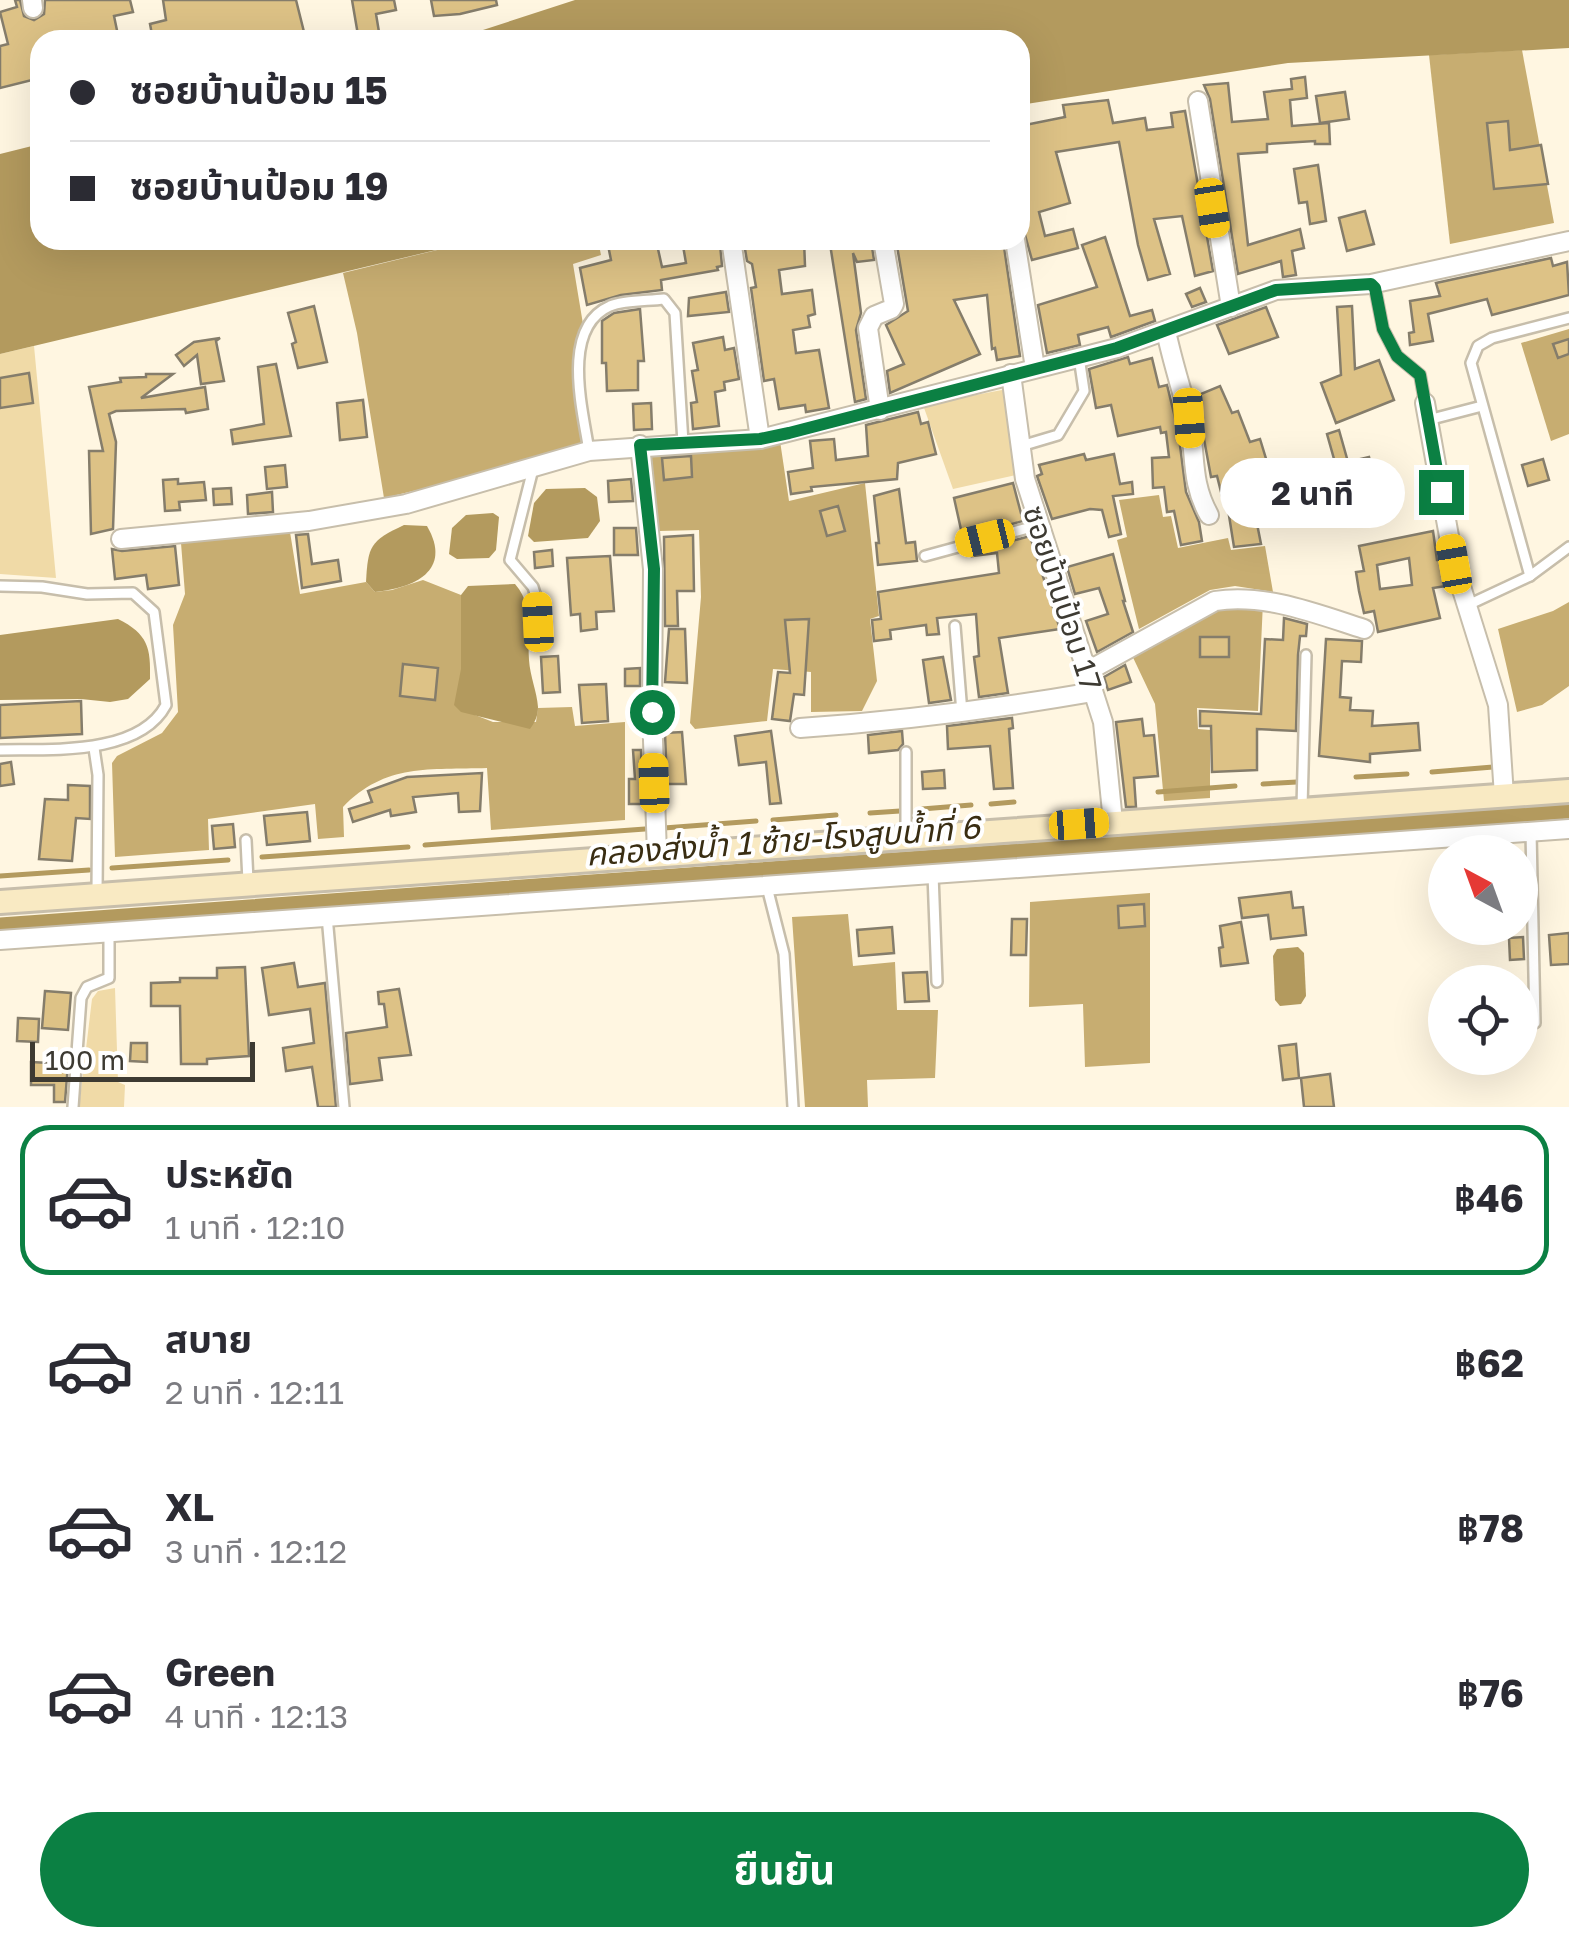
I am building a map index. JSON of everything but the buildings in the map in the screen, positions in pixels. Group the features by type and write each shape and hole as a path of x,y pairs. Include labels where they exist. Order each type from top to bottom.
{"main road":[{"path":"0,902 657,854 765,866 906,837 1569,790"}],"street":[{"path":"1198,100 1231,307"},
{"path":"121,539 406,504 589,451 760,439 1080,357 1166,331 1276,290 1371,284 1569,241"},
{"path":"733,250 760,439"},
{"path":"880,410 868,328 874,316 891,310 895,299 885,250"},
{"path":"1017,250 1035,368"},
{"path":"1166,331 1174,374 1189,418 1194,478 1209,514"},
{"name":"ซอยบ้านป้อม 17","path":"1010,374 1019,447 1039,526 1103,722 1113,822"},
{"path":"1426,412 1454,564 1498,705 1504,796"},
{"path":"640,445 654,569 652,712 657,854"},
{"path":"1086,672 1215,601 1292,606 1364,629"},
{"path":"800,728 962,713 1093,692"},
{"path":"0,940 326,916 765,866 933,872 1569,829"}],"lane":[{"path":"1371,284 1383,329 1397,356 1420,375 1426,412 1482,406"},
{"path":"589,451 578,360 586,329 597,314 612,304 664,300 674,312 683,443"},
{"path":"1530,576 1470,363 1478,346 1492,338 1569,318"},
{"path":"1019,447 1058,435 1084,391 1080,357"},
{"path":"533,469 510,560 533,587 539,643"},
{"path":"925,556 1039,526"},
{"path":"1466,606 1530,576 1569,546"},
{"path":"0,586 86,594 133,593 154,612 166,706 149,726 94,748 0,750"},
{"path":"955,626 962,713"},
{"path":"1302,810 1306,655"},
{"path":"94,748 98,775 97,895"},
{"path":"906,752 906,837"},
{"path":"246,840 248,884"},
{"path":"765,866 784,954 793,1107"},
{"path":"933,872 937,982"},
{"path":"326,916 344,1107"},
{"path":"73,1107 81,998 87,987 108,978 109,932"}],"shaded area":[{"path":"575,0 1569,0 1569,48 1288,63 1030,103 1030,30 483,30"},
{"path":"1522,50 1554,223 1450,244 1429,55"},
{"path":"30,146 30,250 436,250 0,354 0,154"},
{"path":"437,250 600,250 601,255 573,264 583,324 573,354 587,435 581,443 505,469 384,498 357,333 343,273"},
{"path":"1569,329 1569,434 1551,441 1521,343"},
{"path":"34,346 56,578 0,574 0,354"},
{"path":"1002,390 1007,395 1016,475 953,489 923,405"},
{"path":"780,441 789,501 865,483 879,616 870,619 877,681 862,711 811,712 811,672 773,669 767,721 695,729 690,723 701,597 699,530 659,531 651,450"},
{"path":"585,488 597,497 600,521 588,538 534,542 528,536 534,503 546,489"},
{"path":"1159,495 1163,517 1171,516 1178,548 1228,538 1231,550 1265,546 1273,592 1235,586 1210,590 1139,629 1117,540 1127,537 1119,500"},
{"path":"493,513 499,517 496,550 489,558 457,559 449,554 452,528 466,515"},
{"path":"404,525 427,526 434,542 432,566 415,581 375,592 366,582 370,552 384,536"},
{"path":"290,532 300,594 366,582 375,592 423,580 461,595 461,669 470,713 493,722 536,722 538,708 572,707 575,726 625,722 625,820 491,830 487,768 427,770 392,776 359,793 343,807 344,837 318,839 315,804 208,819 209,850 115,857 112,763 117,756 162,733 178,712 173,625 185,594 181,543"},
{"path":"515,584 527,610 530,666 538,707 530,729 461,712 454,705 461,669 461,595 468,586"},
{"path":"1216,601 1263,602 1258,711 1197,708 1198,729 1210,730 1210,798 1164,801 1155,704 1129,649"},
{"path":"1569,602 1569,686 1542,705 1517,712 1498,629"},
{"path":"118,619 142,636 150,659 150,679 128,699 0,700 0,635"},
{"path":"1150,893 1150,1063 1085,1067 1083,1004 1029,1007 1030,902"},
{"path":"848,914 853,966 895,962 897,1010 938,1010 935,1078 867,1080 868,1107 805,1107 792,917"},
{"path":"1298,947 1304,953 1306,996 1301,1004 1280,1006 1275,1000 1273,956 1277,949"},
{"path":"115,988 118,1082 125,1085 124,1107 79,1107 92,999 98,991"}],"waterway":[{"path":"1432,772 1493,767"},
{"path":"1356,777 1407,774"},
{"path":"1263,784 1297,782"},
{"path":"1158,792 1235,786"},
{"path":"991,804 1014,802"},
{"path":"922,809 971,805"},
{"path":"870,813 900,811"},
{"name":"คลองส่งน้ำ 1 ซ้าย-โรงสูบน้ำที่ 6","path":"0,925 1569,811"},
{"path":"773,820 836,815"},
{"path":"664,828 756,821"},
{"path":"425,845 645,829"},
{"path":"262,857 408,847"},
{"path":"112,868 228,860"},
{"path":"0,876 89,870"}],"route":[{"path":"652,712 654,569 640,445 760,439 789,433 1117,348 1276,290 1371,284 1383,329 1397,356 1420,375 1441,492"}]}
